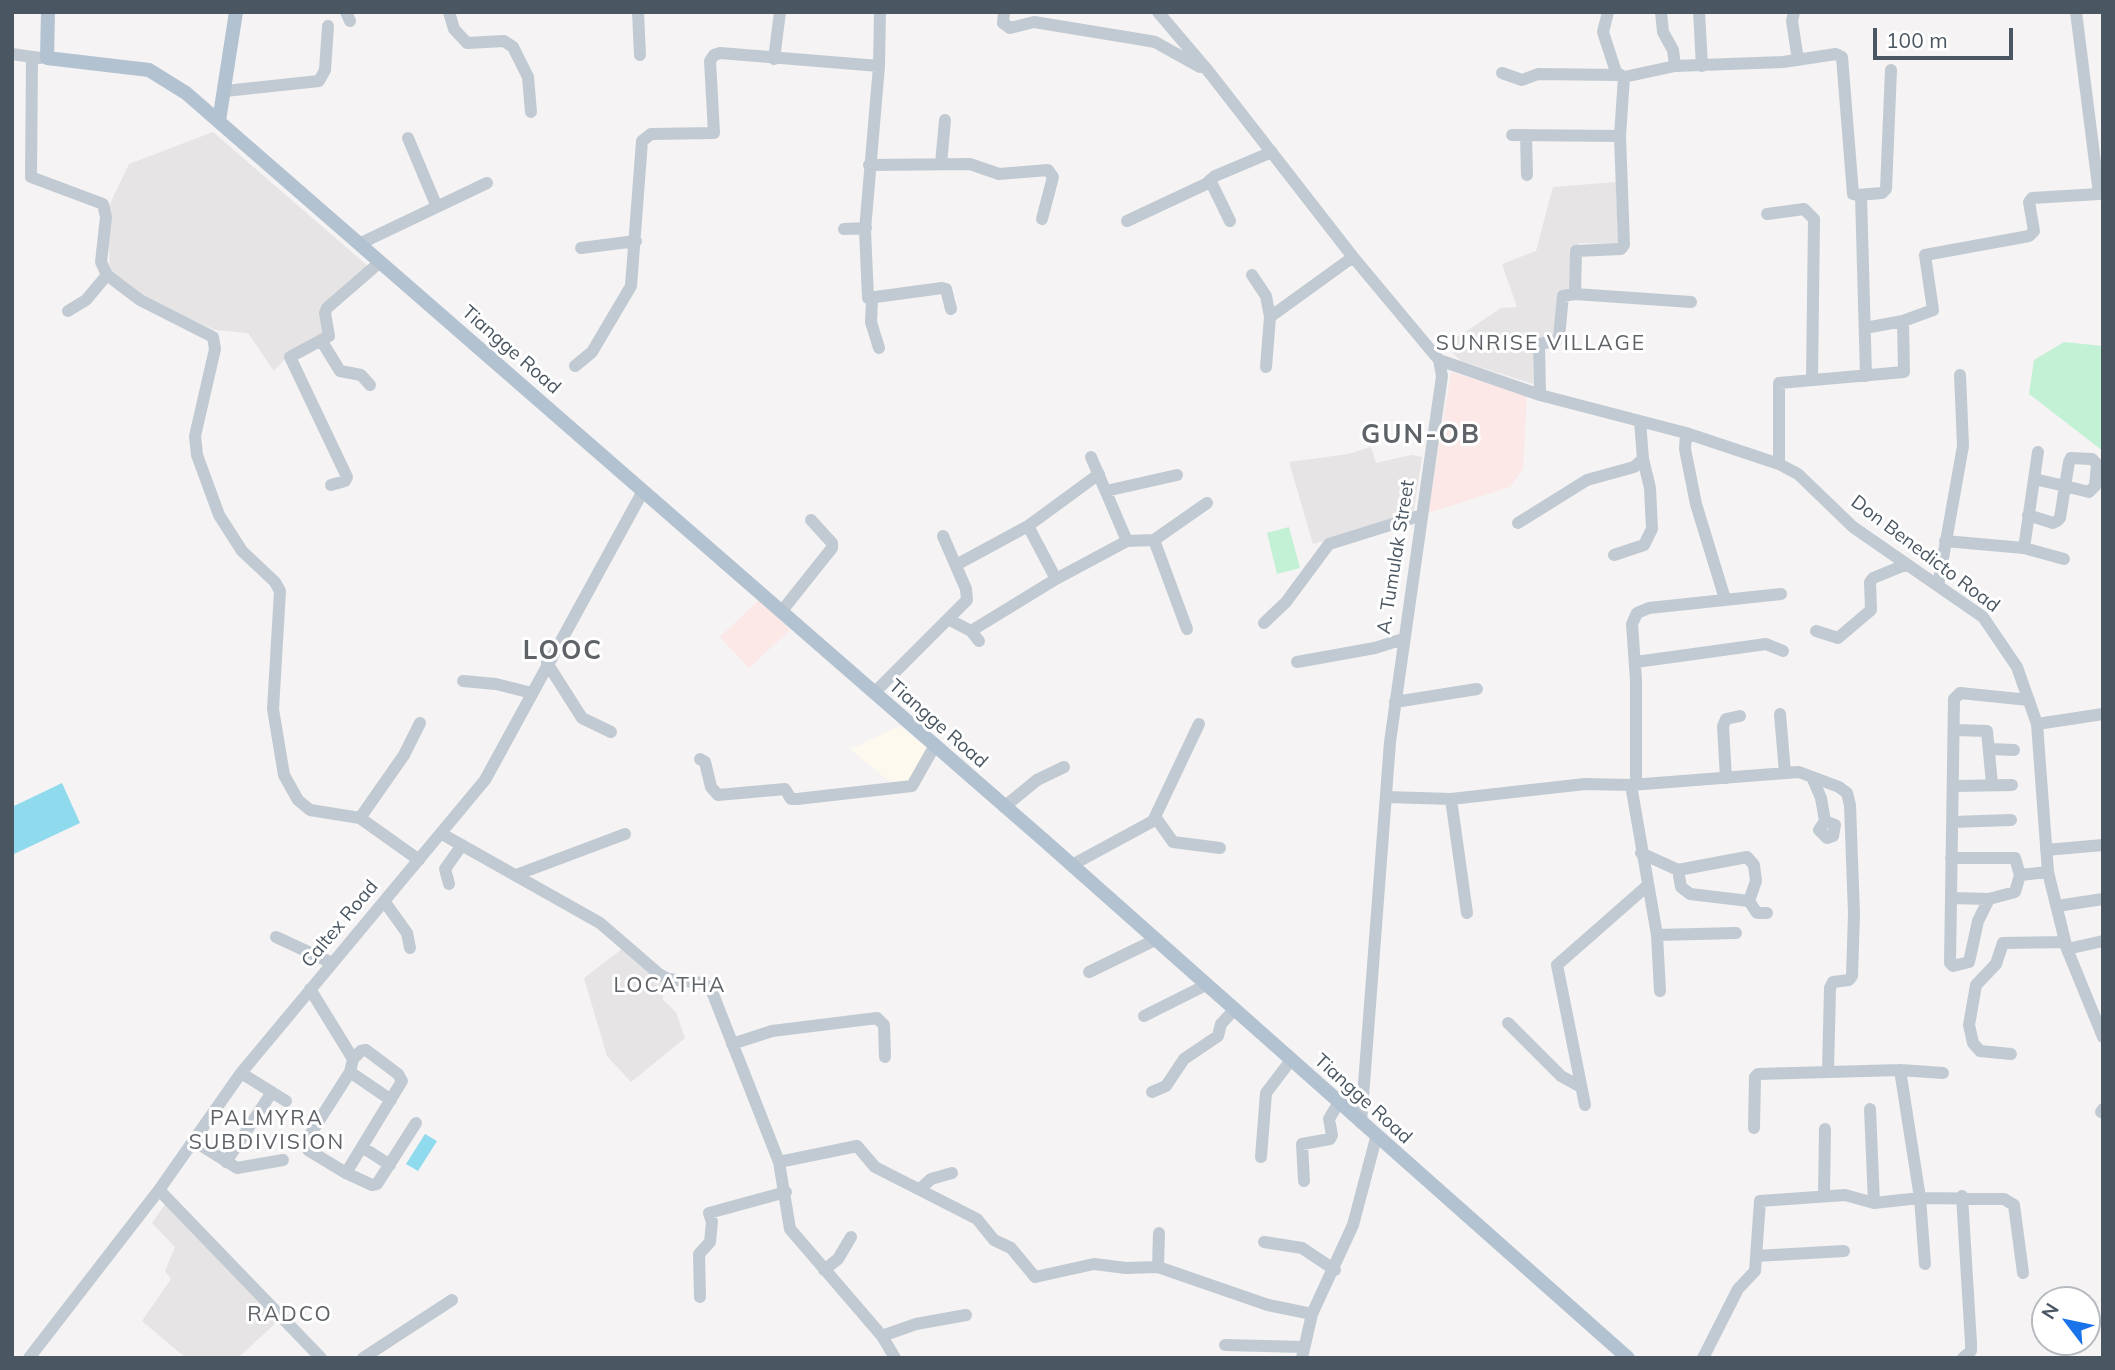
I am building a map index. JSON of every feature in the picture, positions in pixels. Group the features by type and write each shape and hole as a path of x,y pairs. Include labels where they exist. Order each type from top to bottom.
{"main road":[{"path":"39,58 48,12"},
{"path":"219,121 236,12"},
{"name":"Tiangge Road","path":"39,58 149,70 186,93 1072,865 1376,1138 1628,1358"}],"street":[{"path":"449,12 454,29 467,43 504,41 513,47 528,77 531,112"},
{"path":"638,12 640,55"},
{"path":"774,59 780,12"},
{"path":"879,348 871,323 872,300 868,292 866,228 879,66 880,12"},
{"path":"1004,12 1003,23 1010,28 1034,22 1155,42 1209,72"},
{"path":"1158,12 1209,72 1353,257 1439,360"},
{"path":"1575,294 1575,254 1578,249 1621,249 1624,245 1621,76 1611,61 1604,32 1608,12"},
{"path":"1661,12 1663,32 1673,50 1675,66"},
{"path":"1699,12 1702,66"},
{"path":"1794,12 1792,22 1798,60"},
{"path":"1865,328 1903,321 1933,310 1924,258 1928,252 2029,236 2034,230 2029,202 2032,198 2099,194 2097,114 2076,12"},
{"path":"225,91 319,81 325,70 328,26"},
{"path":"575,366 592,352 626,298 634,274 642,141 652,134 714,133 710,61 714,55 720,52 774,59 879,66"},
{"path":"12,54 39,58 31,177 103,204 106,217 101,262 107,275 140,300 213,337 215,349 195,436 197,455 219,515 242,551 275,582 280,591 273,709 284,775 298,800 310,810 360,818 419,860"},
{"path":"1502,73 1522,80 1538,74 1621,76 1675,66 1798,60 1836,54 1842,57 1853,194 1861,195 1882,193 1886,189 1891,70"},
{"path":"941,164 945,120"},
{"path":"1512,135 1620,136"},
{"path":"1526,135 1527,175"},
{"path":"408,138 437,206"},
{"path":"1127,221 1272,152"},
{"path":"869,165 970,164 999,174 1048,170 1053,177 1042,219"},
{"path":"1210,180 1230,221"},
{"path":"359,244 487,183"},
{"path":"1861,195 1866,376"},
{"path":"1767,214 1804,209 1814,219 1812,379"},
{"path":"844,229 866,228"},
{"path":"581,248 636,241"},
{"path":"1270,317 1353,257"},
{"path":"331,485 345,481 347,477 290,357 330,334 325,313 327,308 380,262"},
{"path":"68,311 86,300 107,275"},
{"path":"1252,275 1266,296 1270,317 1266,368"},
{"path":"872,300 942,288 946,289 951,309"},
{"path":"1540,395 1539,344 1558,339 1563,296 1575,294 1691,302"},
{"path":"1779,464 1779,383 1904,372 1903,321"},
{"path":"321,341 340,371 361,375 370,385"},
{"name":"Don Benedicto Road","path":"1439,360 1540,395 1686,433 1779,464 1798,474 1853,527 1983,617 2017,667 2037,724 2048,872 2066,945 2103,1037"},
{"name":"A. Tumulak Street","path":"1361,1124 1395,702 1442,390 1439,360"},
{"path":"1938,586 1963,446 1960,375"},
{"path":"1614,555 1644,545 1652,529 1650,488 1643,459 1640,421"},
{"path":"1686,433 1685,449 1696,504 1725,599"},
{"path":"2024,548 2038,452"},
{"path":"1091,457 1127,541"},
{"path":"1518,523 1587,480 1634,467 1643,459"},
{"path":"956,565 1028,526 1099,474"},
{"path":"1106,491 1177,475"},
{"path":"2028,515 2053,523 2057,521 2065,486 2034,479"},
{"name":"Caltex Road","path":"29,1358 159,1190 242,1073 485,780 643,491"},
{"path":"948,619 975,636 1056,579 1127,541 1154,540 1207,503"},
{"path":"1264,623 1286,602 1329,544 1422,515"},
{"path":"781,612 832,548 832,543 811,520"},
{"path":"1028,526 1056,579"},
{"path":"874,693 968,597 943,536"},
{"path":"1154,540 1187,629"},
{"path":"1945,541 2024,548 2064,559"},
{"path":"1816,631 1838,638 1871,610 1870,583 1873,578 1905,565"},
{"path":"1660,991 1657,935 1641,853 1633,785 1636,662 1632,624 1637,614 1649,608 1782,594"},
{"path":"1297,662 1403,639"},
{"path":"1636,662 1766,644 1783,651"},
{"path":"547,663 582,719 611,732"},
{"path":"463,681 485,682 532,693"},
{"path":"1395,702 1477,689"},
{"path":"1989,899 1978,921 1973,954 1969,962 1953,966 1950,963 1954,699 1960,693 2029,700"},
{"path":"2037,724 2103,713"},
{"path":"1780,714 1785,773"},
{"path":"1726,778 1723,726 1726,719 1740,716"},
{"path":"360,818 404,755 420,723"},
{"path":"1072,865 1156,818 1199,724"},
{"path":"1954,730 1987,731 1992,784"},
{"path":"700,759 705,762 711,787 718,795 785,789 791,799 797,799 910,787 934,747"},
{"path":"1990,749 2014,750"},
{"path":"1004,807 1037,780 1065,767"},
{"path":"1386,797 1451,799 1585,784 1633,785 1799,772 1839,787 1847,793 1850,805 1854,914 1852,976 1849,980 1832,982 1830,988 1828,1071"},
{"path":"1812,777 1821,798 1825,821"},
{"path":"1954,786 2012,785"},
{"path":"1451,799 1468,913"},
{"path":"1156,818 1173,842 1220,848"},
{"path":"1953,822 2011,820"},
{"path":"442,834 600,923 659,974 668,979 708,986 779,1162 790,1229 882,1336 895,1358"},
{"path":"516,875 625,834"},
{"path":"449,884 445,869 462,845"},
{"path":"2046,850 2103,845"},
{"path":"1641,853 1678,870 1747,857 1754,864 1756,881 1749,901"},
{"path":"1951,858 2015,858 2020,875 2015,891 1989,899 1951,898"},
{"path":"1678,870 1681,887 1690,894 1749,901 1757,913 1767,913"},
{"path":"2020,875 2048,872"},
{"path":"1585,1105 1557,965 1647,886"},
{"path":"2057,906 2103,899"},
{"path":"384,901 407,933 410,948"},
{"path":"1657,935 1735,933"},
{"path":"276,937 332,962"},
{"path":"1089,972 1155,940"},
{"path":"2011,1055 1980,1051 1970,1038 1969,1025 1976,985 1996,964 2003,943 2066,945 2103,941"},
{"path":"1144,1016 1206,985"},
{"path":"310,989 353,1059"},
{"path":"1152,1092 1167,1086 1184,1059 1218,1036 1220,1024 1234,1010"},
{"path":"733,1044 772,1031 877,1018 884,1026 885,1057"},
{"path":"1508,1023 1561,1076 1581,1087"},
{"path":"346,1174 402,1077 366,1049 353,1059 350,1072 306,1146 346,1174 372,1185 380,1181 416,1123"},
{"path":"1261,1157 1266,1093 1291,1060"},
{"path":"1900,1070 1920,1198 1925,1264"},
{"path":"1754,1128 1755,1077 1759,1074 1900,1070 1943,1073"},
{"path":"350,1072 391,1100"},
{"path":"242,1073 285,1101"},
{"path":"226,1162 271,1092"},
{"path":"1304,1181 1302,1144 1330,1139 1332,1135 1329,1119 1339,1102"},
{"path":"1870,1109 1874,1203"},
{"path":"1824,1196 1825,1129"},
{"path":"1226,1345 1303,1352 1312,1314 1335,1270 1353,1225 1376,1138"},
{"path":"194,1141 240,1168 283,1160"},
{"path":"779,1162 857,1146 875,1167 977,1219 994,1240 1011,1248 1035,1277 1094,1264 1126,1268 1157,1267 1268,1305 1312,1314"},
{"path":"362,1147 390,1165"},
{"path":"920,1189 931,1179 952,1173"},
{"path":"159,1190 321,1358"},
{"path":"700,1297 699,1254 710,1242 712,1222 709,1213 786,1192"},
{"path":"1703,1358 1738,1289 1751,1279 1756,1256 1760,1201 1845,1195 1874,1203 1962,1196 2004,1199 2014,1205 2023,1273"},
{"path":"1962,1196 1971,1343 1971,1351 1963,1358"},
{"path":"1157,1267 1159,1233"},
{"path":"824,1270 838,1259 851,1237"},
{"path":"1264,1242 1303,1248 1335,1270"},
{"path":"1756,1256 1844,1251"},
{"path":"363,1358 452,1300"},
{"path":"882,1336 916,1324 965,1315"}],"shaded area":[{"path":"213,132 369,267 329,303 328,337 290,353 274,371 248,333 215,330 143,298 110,273 107,210 129,164"},
{"path":"1616,182 1618,244 1580,243 1570,254 1571,287 1560,295 1553,337 1534,339 1533,384 1461,361 1453,353 1456,338 1501,308 1517,307 1502,264 1536,251 1553,187"},
{"path":"1451,372 1527,395 1523,469 1510,487 1428,513"},
{"path":"1371,447 1376,463 1411,455 1422,457 1413,516 1313,544 1289,462 1348,454"},
{"path":"760,599 790,630 749,668 720,637"},
{"path":"900,726 929,750 911,785 896,787 850,749"},
{"path":"622,949 663,980 663,1000 676,1012 685,1038 631,1082 607,1056 584,978"},
{"path":"168,1200 280,1319 238,1358 186,1358 142,1321 171,1279 165,1271 175,1247 152,1223"}],"green space":[{"path":"2064,342 2103,346 2103,451 2029,394 2034,360"},
{"path":"1289,527 1300,568 1277,574 1267,533"}],"water":[{"path":"62,783 80,823 12,855 12,807"},
{"path":"425,1134 437,1141 418,1171 406,1164"}],"district":[{"name":"SUNRISE VILLAGE","path":"1541,344"},
{"name":"GUN-OB","path":"1421,435"},
{"name":"LOOC","path":"563,651"},
{"name":"LOCATHA","path":"670,986"},
{"name":"PALMYRA SUBDIVISION","path":"267,1131"},
{"name":"RADCO","path":"290,1315"}]}
